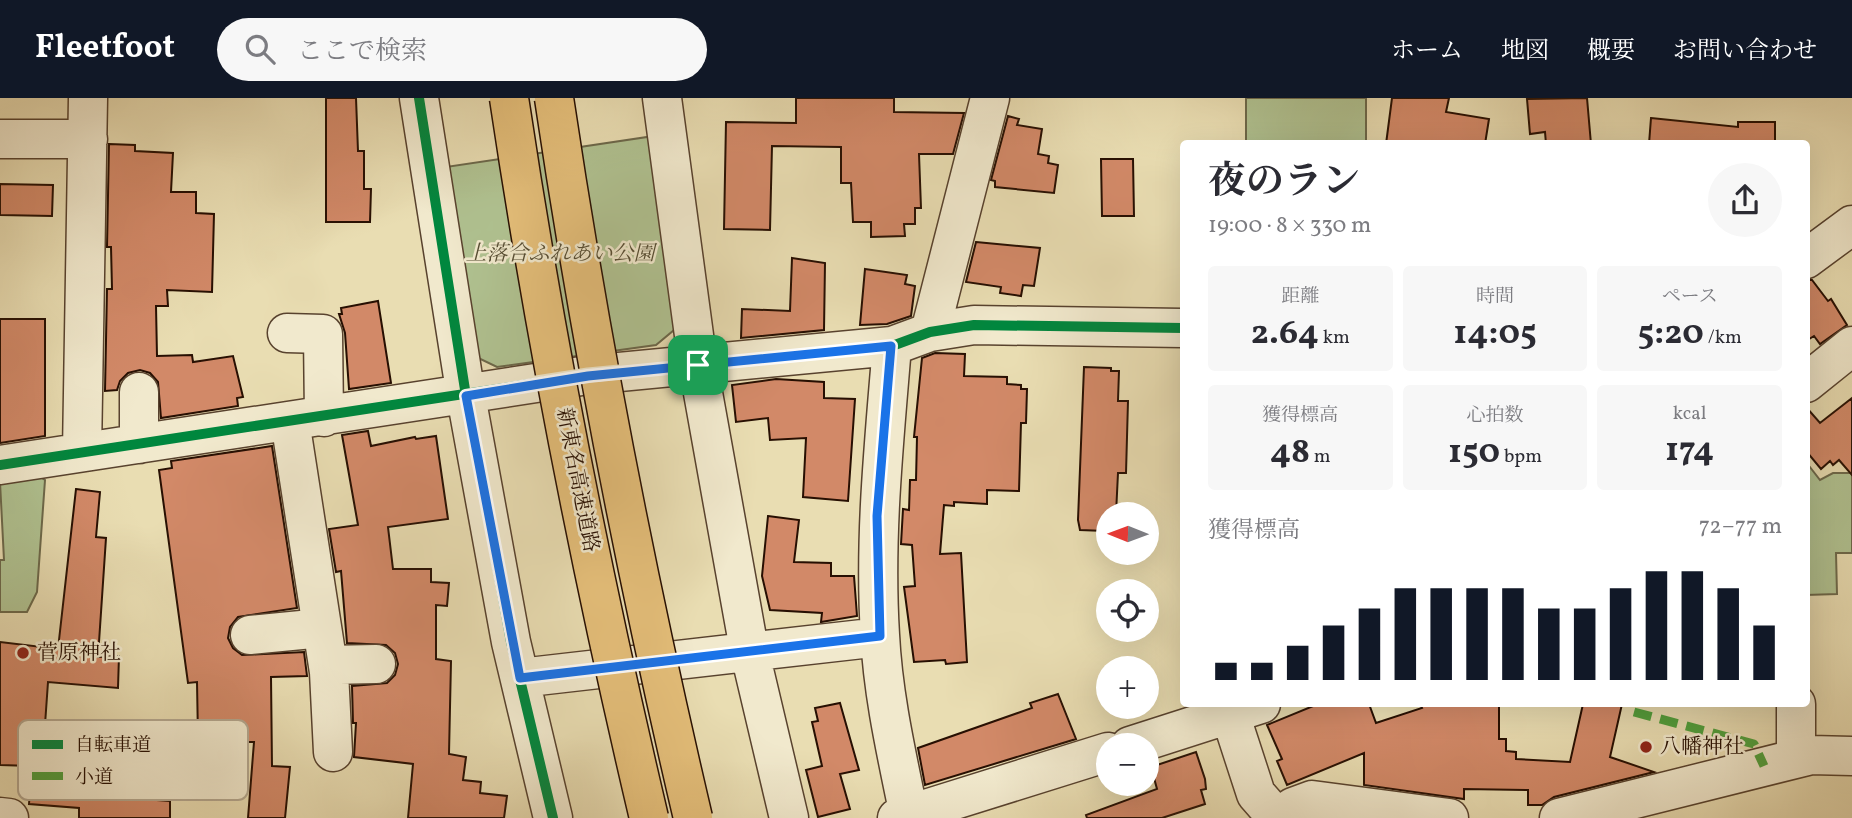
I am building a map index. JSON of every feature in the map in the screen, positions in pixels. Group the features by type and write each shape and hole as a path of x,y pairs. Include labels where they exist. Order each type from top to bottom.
{"highway":[{"name":"新東名高速道路","path":"509,98 564,415 620,693 649,818"},
{"name":"新東名高速道路","path":"554,98 605,401 660,678 693,818"}],"street":[{"path":"82,453 88,98"},
{"path":"419,98 466,396 520,678 553,818"},
{"path":"662,98 698,365 749,649 789,818"},
{"path":"930,331 990,98"},
{"path":"0,139 88,139"},
{"path":"1810,256 1852,225"},
{"path":"0,465 588,376 891,346 930,331 974,325 1180,328"},
{"path":"287,333 323,334 307,419 332,752"},
{"path":"891,346 877,516 880,636 903,817 1096,756"},
{"path":"1810,380 1852,346"},
{"path":"139,392 139,444"},
{"path":"250,635 325,646 376,664"},
{"path":"520,678 749,649 880,636"},
{"path":"1796,707 1796,758"},
{"path":"1159,737 1246,709 1256,794 1279,818 1293,807 1312,800 1449,818"},
{"path":"1559,818 1796,758 1822,754 1852,756"},
{"path":"0,817 9,818"}],"green space":[{"path":"1246,98 1366,98 1366,140 1246,140"},
{"name":"上落合ふれあい公園","path":"654,136 680,325 656,345 497,367 470,354 439,168"},
{"path":"1810,467 1820,480 1833,473 1852,473 1852,553 1836,553 1837,594 1810,595"},
{"path":"40,477 45,480 37,592 27,612 0,612 0,560 4,560 0,482"}],"building":[{"path":"326,98 356,98 358,151 364,151 364,189 371,189 370,222 326,222"},
{"path":"796,98 894,98 894,112 964,113 953,154 919,154 921,208 915,208 915,224 904,224 905,236 871,237 871,222 853,222 851,183 841,183 841,147 772,146 770,230 724,229 726,122 796,123"},
{"path":"1392,98 1449,98 1446,112 1489,119 1486,140 1387,140"},
{"path":"1587,98 1591,140 1546,140 1545,132 1530,134 1527,99"},
{"path":"1008,116 1019,119 1017,125 1042,129 1038,154 1049,156 1048,163 1058,165 1054,193 995,187 995,181 991,180"},
{"path":"1651,118 1738,127 1738,122 1775,122 1775,140 1649,140"},
{"path":"109,144 135,145 135,151 173,153 171,192 196,192 196,213 214,214 212,292 167,290 168,306 156,306 157,356 192,355 193,362 233,356 243,397 237,398 238,406 161,418 158,382 150,373 140,370 128,373 120,381 117,390 105,391 107,289 112,289 111,247 107,247"},
{"path":"1101,159 1133,159 1134,216 1102,216"},
{"path":"0,184 53,185 52,216 0,215"},
{"path":"976,242 1040,248 1034,286 1023,285 1021,296 1000,293 1001,287 966,282"},
{"path":"792,258 825,263 824,330 741,338 742,309 790,311"},
{"path":"865,269 907,275 905,284 915,286 911,316 887,324 860,325"},
{"path":"1810,280 1828,301 1831,299 1847,325 1820,344 1814,336 1810,338"},
{"path":"378,301 391,383 349,389 345,333 339,314 342,314 341,308"},
{"path":"0,319 45,319 45,436 0,443"},
{"path":"935,353 965,354 964,376 1007,377 1007,384 1021,385 1021,389 1027,389 1026,423 1021,423 1019,491 987,490 987,504 954,502 954,506 944,505 940,554 961,553 967,662 946,664 945,660 914,662 904,587 915,586 912,545 901,544 903,509 909,510 910,480 916,480 917,437 914,437 922,358"},
{"path":"1084,367 1111,368 1111,371 1119,371 1118,401 1128,401 1126,473 1118,473 1117,502 1096,502 1096,531 1080,530 1078,520"},
{"path":"776,379 824,382 824,398 855,399 848,501 803,497 806,438 770,440 768,418 736,422 732,385"},
{"path":"1852,398 1852,475 1839,460 1833,465 1830,461 1821,469 1810,456 1810,412 1820,423"},
{"path":"368,431 371,446 415,437 436,436 448,519 388,527 393,569 431,569 431,582 449,583 447,606 436,605 436,659 451,661 449,754 466,757 463,780 481,782 480,793 507,796 504,818 408,818 413,764 354,757 356,723 353,723 352,686 387,683 395,675 398,664 395,653 386,645 347,643 341,571 336,572 329,529 358,525 342,435"},
{"path":"272,446 297,608 238,617 230,627 228,638 233,648 242,655 304,652 307,676 271,677 272,766 290,767 285,818 248,818 254,742 248,742 248,720 198,720 197,682 188,683 159,470 172,468 171,461"},
{"path":"76,489 100,492 96,537 106,538 98,657 119,656 118,688 48,682 45,720 18,720 18,766 0,765 0,642 58,649"},
{"path":"768,516 799,520 794,562 831,563 831,576 854,576 857,616 821,622 822,613 770,610 762,576"},
{"path":"1058,694 1076,739 925,785 918,748 1032,708 1030,703"},
{"path":"840,703 859,770 840,774 850,809 818,817 806,770 822,766 812,722 818,721 815,708"},
{"path":"1311,707 1370,707 1376,723 1422,707 1499,707 1499,739 1506,739 1506,751 1516,752 1516,759 1570,762 1582,707 1621,707 1610,757 1654,772 1554,797 1542,805 1528,805 1528,790 1464,789 1464,799 1364,785 1364,753 1287,785 1277,761 1282,759 1267,725"},
{"path":"1196,752 1205,779 1206,789 1201,790 1205,804 1162,818 1087,818 1086,815 1138,796 1159,796 1159,764"},
{"path":"29,800 170,801 170,818 79,818 79,808 29,804"}],"marked path":[{"path":"1634,712 1754,744 1764,766"}],"cycle path":[{"path":"419,98 466,396 511,642 553,818"},
{"path":"0,465 588,375 892,346 930,332 974,325 1180,328"}],"place":[{"name":"菅原神社","path":"23,653"},
{"name":"八幡神社","path":"1646,747"}],"route":[{"path":"891,346 877,516 880,636 749,649 520,678 466,396 588,376 698,365 891,346"}]}
